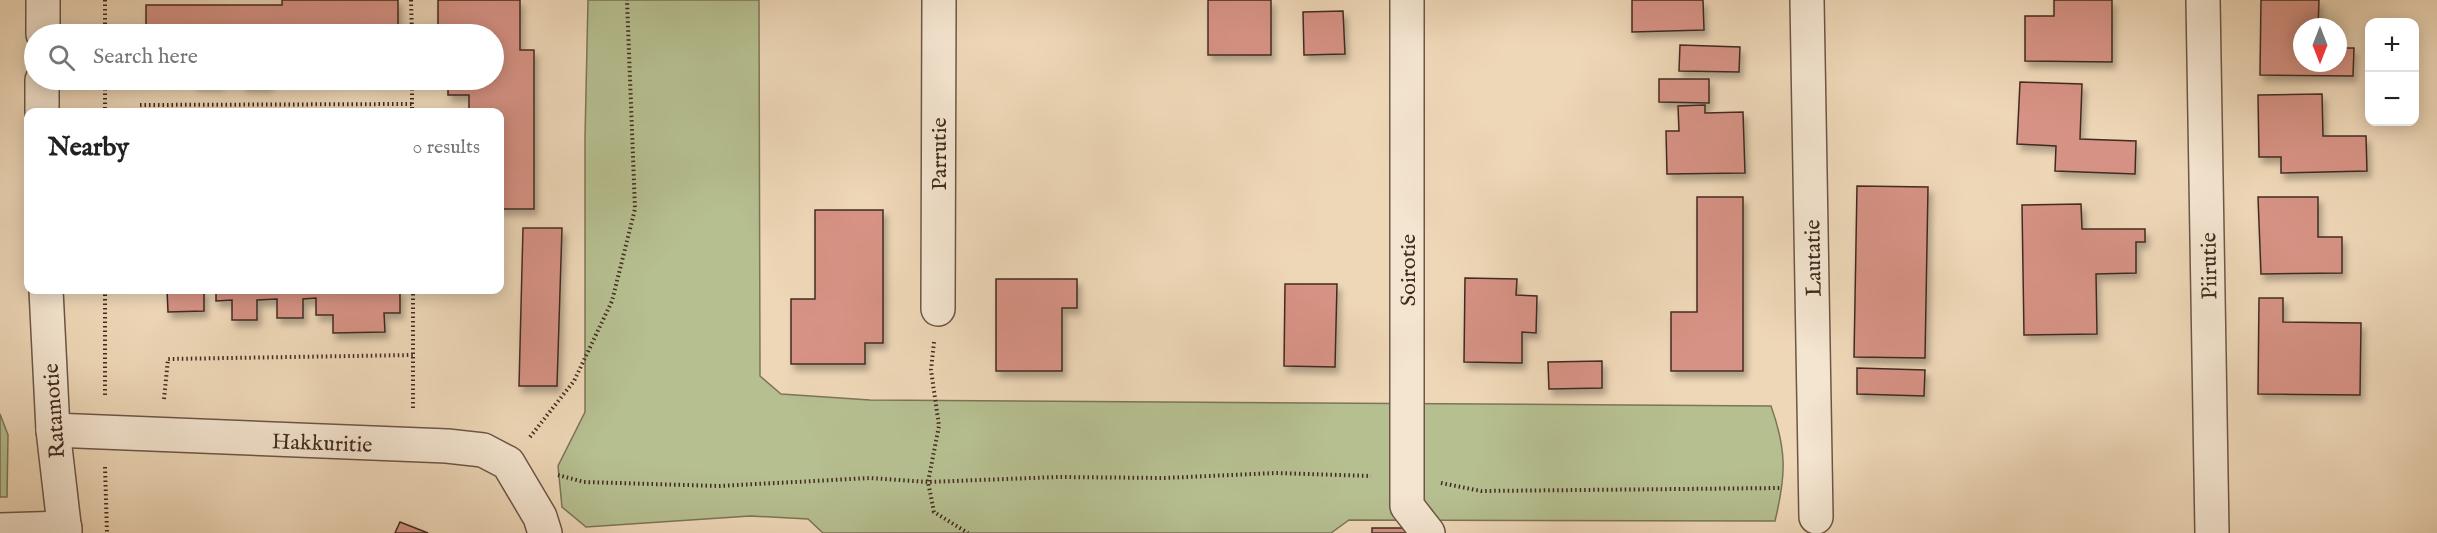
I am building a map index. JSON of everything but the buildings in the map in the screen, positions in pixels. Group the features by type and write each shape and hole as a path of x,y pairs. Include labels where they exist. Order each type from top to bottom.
{"street":[{"path":"43,0 43,24"},
{"name":"Parrutie","path":"938,309 939,0"},
{"name":"Soirotie","path":"1407,0 1407,506 1428,533"},
{"name":"Lautatie","path":"1807,0 1816,502"},
{"name":"Piirutie","path":"2203,0 2212,533"},
{"path":"42,90 42,108"},
{"name":"Ratamotie","path":"46,294 53,430 65,531"},
{"name":"Hakkuritie","path":"53,430 483,450 508,463"},
{"path":"508,463 540,517 545,533"},
{"path":"0,530 65,531"}],"path":[{"path":"105,0 105,24"},
{"path":"411,0 412,24"},
{"path":"508,463 524,455 531,433 573,381 612,301 634,209 627,0"},
{"path":"105,90 105,108"},
{"path":"412,90 412,108"},
{"path":"140,105 412,104"},
{"path":"412,445 413,294"},
{"path":"938,309 931,370 939,426 928,482 934,512 968,533"},
{"path":"160,435 168,359 413,356"},
{"path":"508,463 584,482 720,486 870,478 928,482 1058,477 1164,478 1276,474 1407,476 1481,491 1760,490 1816,502"}],"green space":[{"path":"588,0 759,0 760,376 781,394 870,400 1771,406 1780,436 1783,463 1775,521 1349,520 1331,533 823,533 808,519 750,516 586,527 562,507 558,466 585,412 585,137"},
{"path":"0,414 8,435 7,497 0,497"}]}
